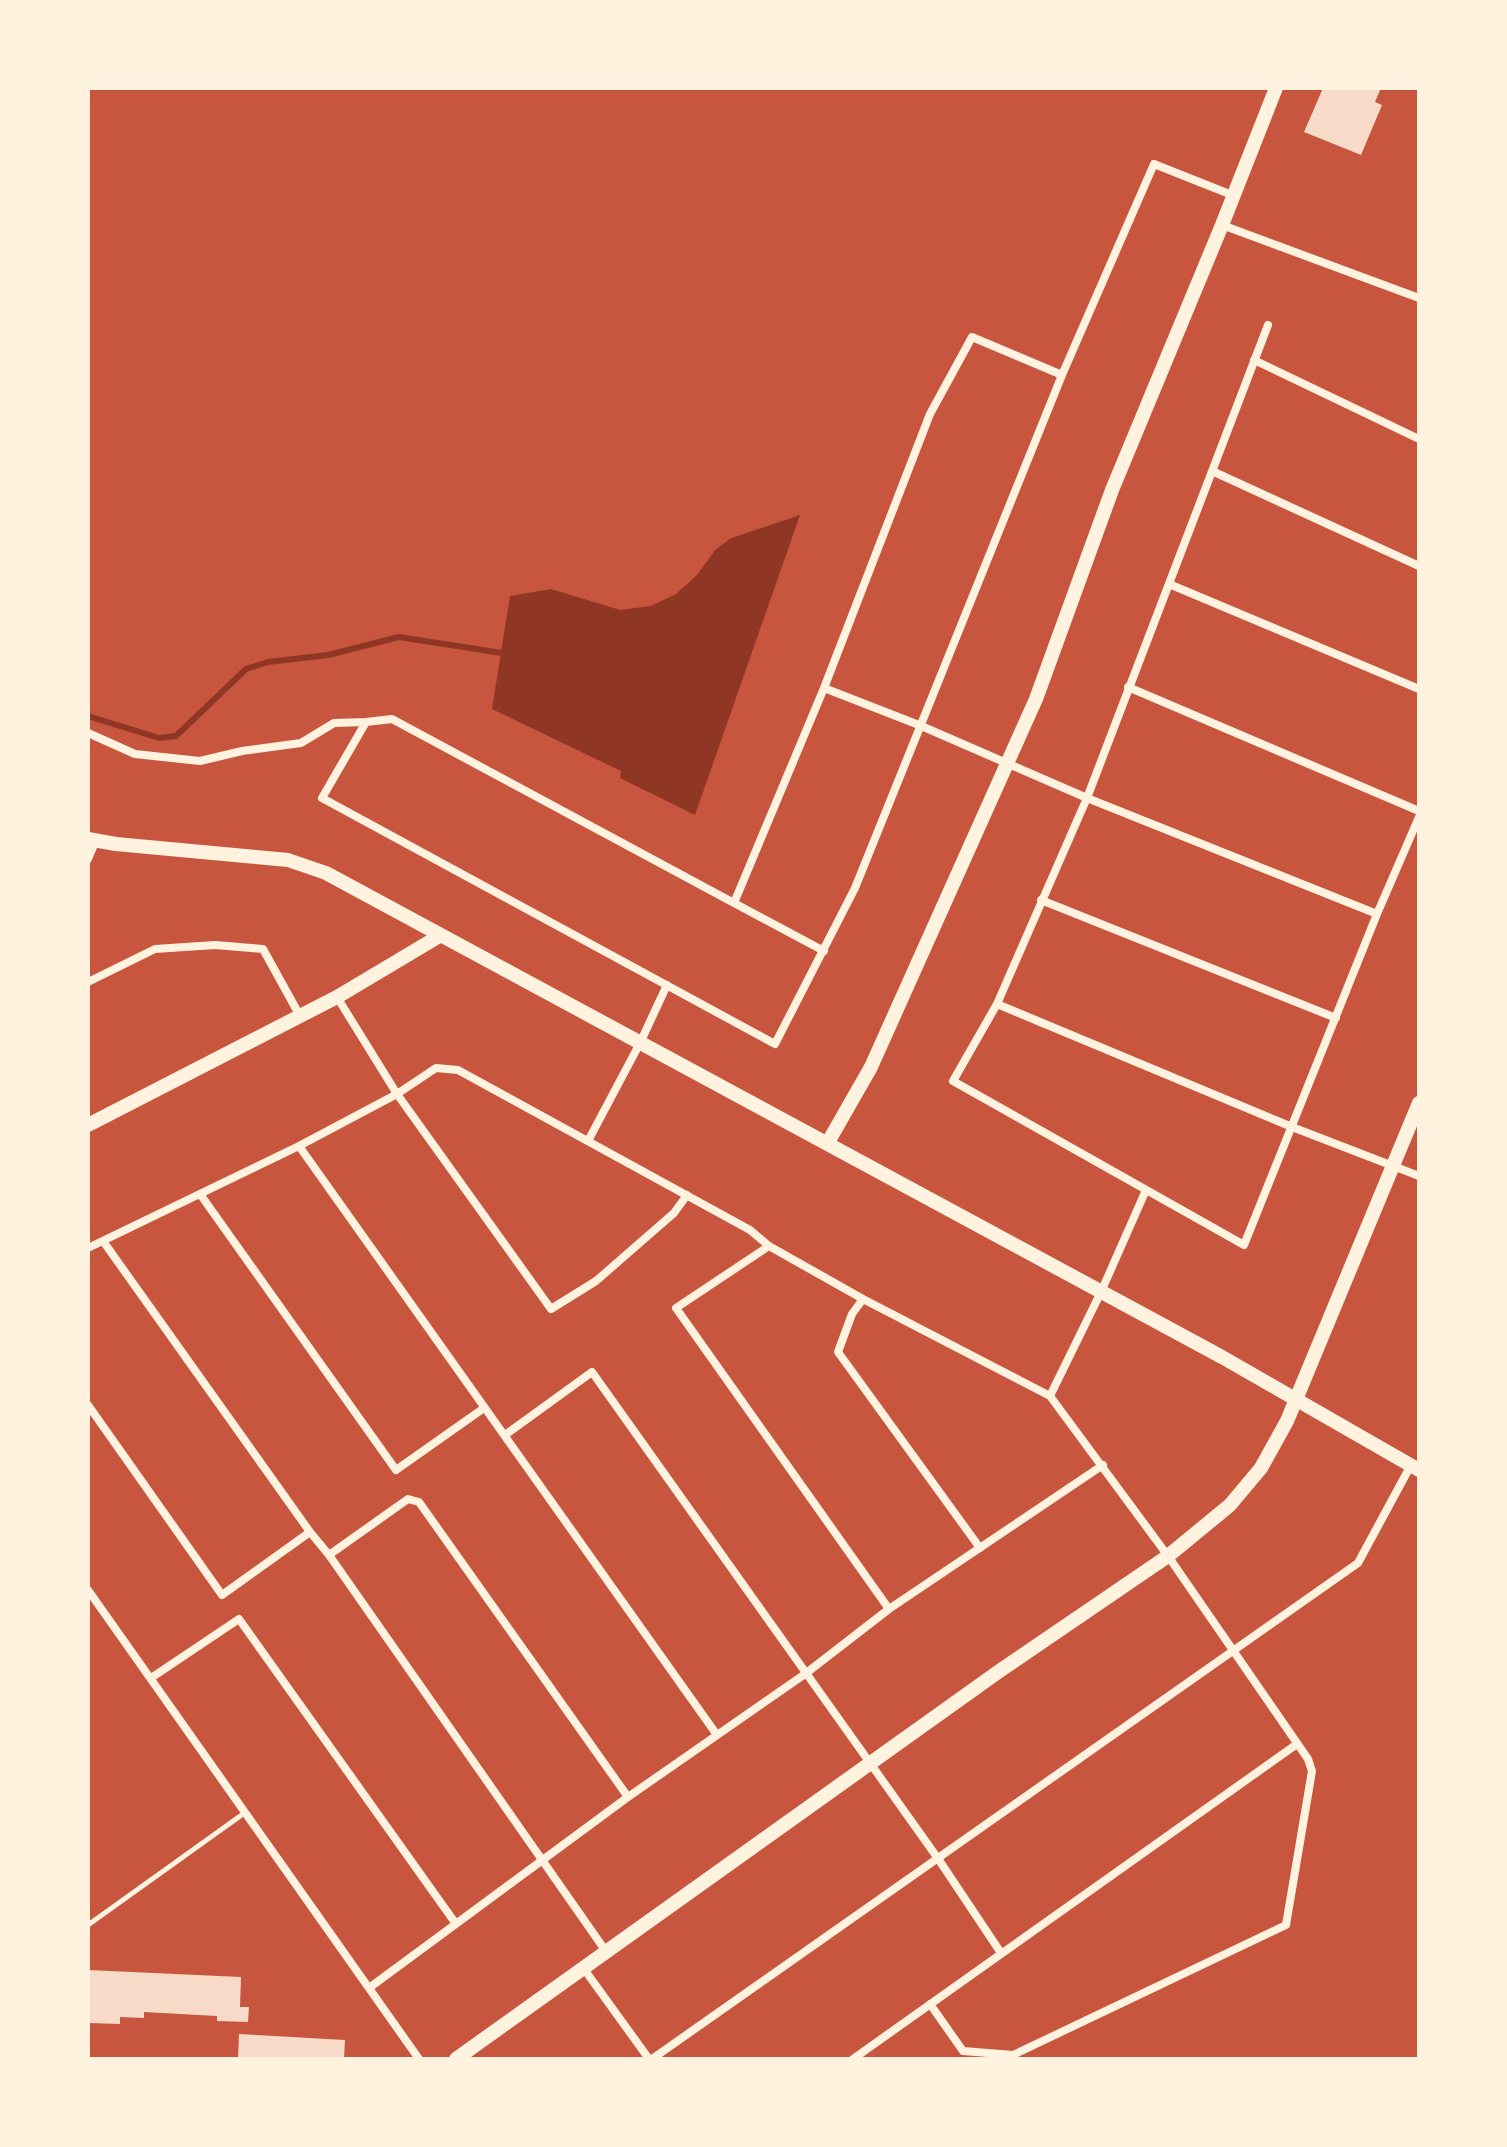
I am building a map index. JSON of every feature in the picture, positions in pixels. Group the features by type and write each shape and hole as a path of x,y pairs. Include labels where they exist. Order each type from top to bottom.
{"street":[{"path":"827,1144 877,1054 1053,656 1112,490 1276,88"},
{"path":"366,722 322,798 775,1044 855,888 1062,375 1154,164 1232,195"},
{"path":"1222,225 1419,298"},
{"path":"1128,687 1419,814 1244,1245 953,1081 997,1004 1087,798 1128,687 1268,325"},
{"path":"734,903 824,688 930,414 972,337 1062,375"},
{"path":"1254,360 1419,439"},
{"path":"1212,471 1419,566"},
{"path":"1169,584 1419,689"},
{"path":"824,688 1377,914"},
{"path":"88,733 135,754 200,761 242,751 301,743 334,723 392,719 824,951"},
{"path":"88,859 92,840 288,860 326,873 1101,1292 1415,1468 1358,1563 939,1860 651,2059 584,1969"},
{"path":"1041,900 1336,1018"},
{"path":"88,1125 337,997 441,935"},
{"path":"88,982 155,949 215,945 263,949 300,1016"},
{"path":"588,1141 667,985"},
{"path":"337,997 397,1094 551,1309 596,1281 674,1213 687,1195"},
{"path":"997,1004 1292,1127 1419,1176"},
{"path":"88,1248 299,1146 397,1094 436,1068 458,1070 750,1230 769,1246 863,1299 1050,1396 1168,1556 1308,1759 1312,1771 1286,1925 1013,2055 963,2051 930,2004"},
{"path":"456,2059 584,1969 605,1950 1168,1556 1230,1505 1261,1468 1297,1400 1419,1103"},
{"path":"299,1146 717,1735"},
{"path":"1050,1396 1146,1190"},
{"path":"200,1194 396,1470 484,1408"},
{"path":"103,1241 329,1555 605,1950"},
{"path":"769,1246 676,1308 889,1609"},
{"path":"863,1299 852,1314 838,1352 980,1548"},
{"path":"505,1435 592,1372 939,1860 1001,1953"},
{"path":"88,1405 222,1595 310,1532"},
{"path":"369,1988 628,1797 805,1674 889,1609 1103,1465"},
{"path":"329,1555 408,1499 419,1502 628,1797"},
{"path":"88,1590 243,1814 419,2059"},
{"path":"88,1610 98,1604"},
{"path":"151,1678 239,1619 456,1924"},
{"path":"853,2059 1297,1744"}],"lane":[{"path":"88,1925 243,1814"}],"shaded area":[{"path":"800,515 695,815 620,778 621,771 492,709 510,596 551,589 620,610 651,606 676,594 697,575 715,550 731,538"}],"building":[{"path":"1323,88 1381,88 1375,102 1382,105 1361,155 1304,132"},
{"path":"88,1970 241,1977 240,2007 249,2007 248,2022 217,2021 217,2016 144,2012 144,2018 120,2017 120,2024 88,2023"},
{"path":"239,2034 345,2040 344,2059 238,2059"}],"waterway":[{"path":"88,716 159,738 176,736 246,669 268,662 328,655 399,637 502,653"}]}
